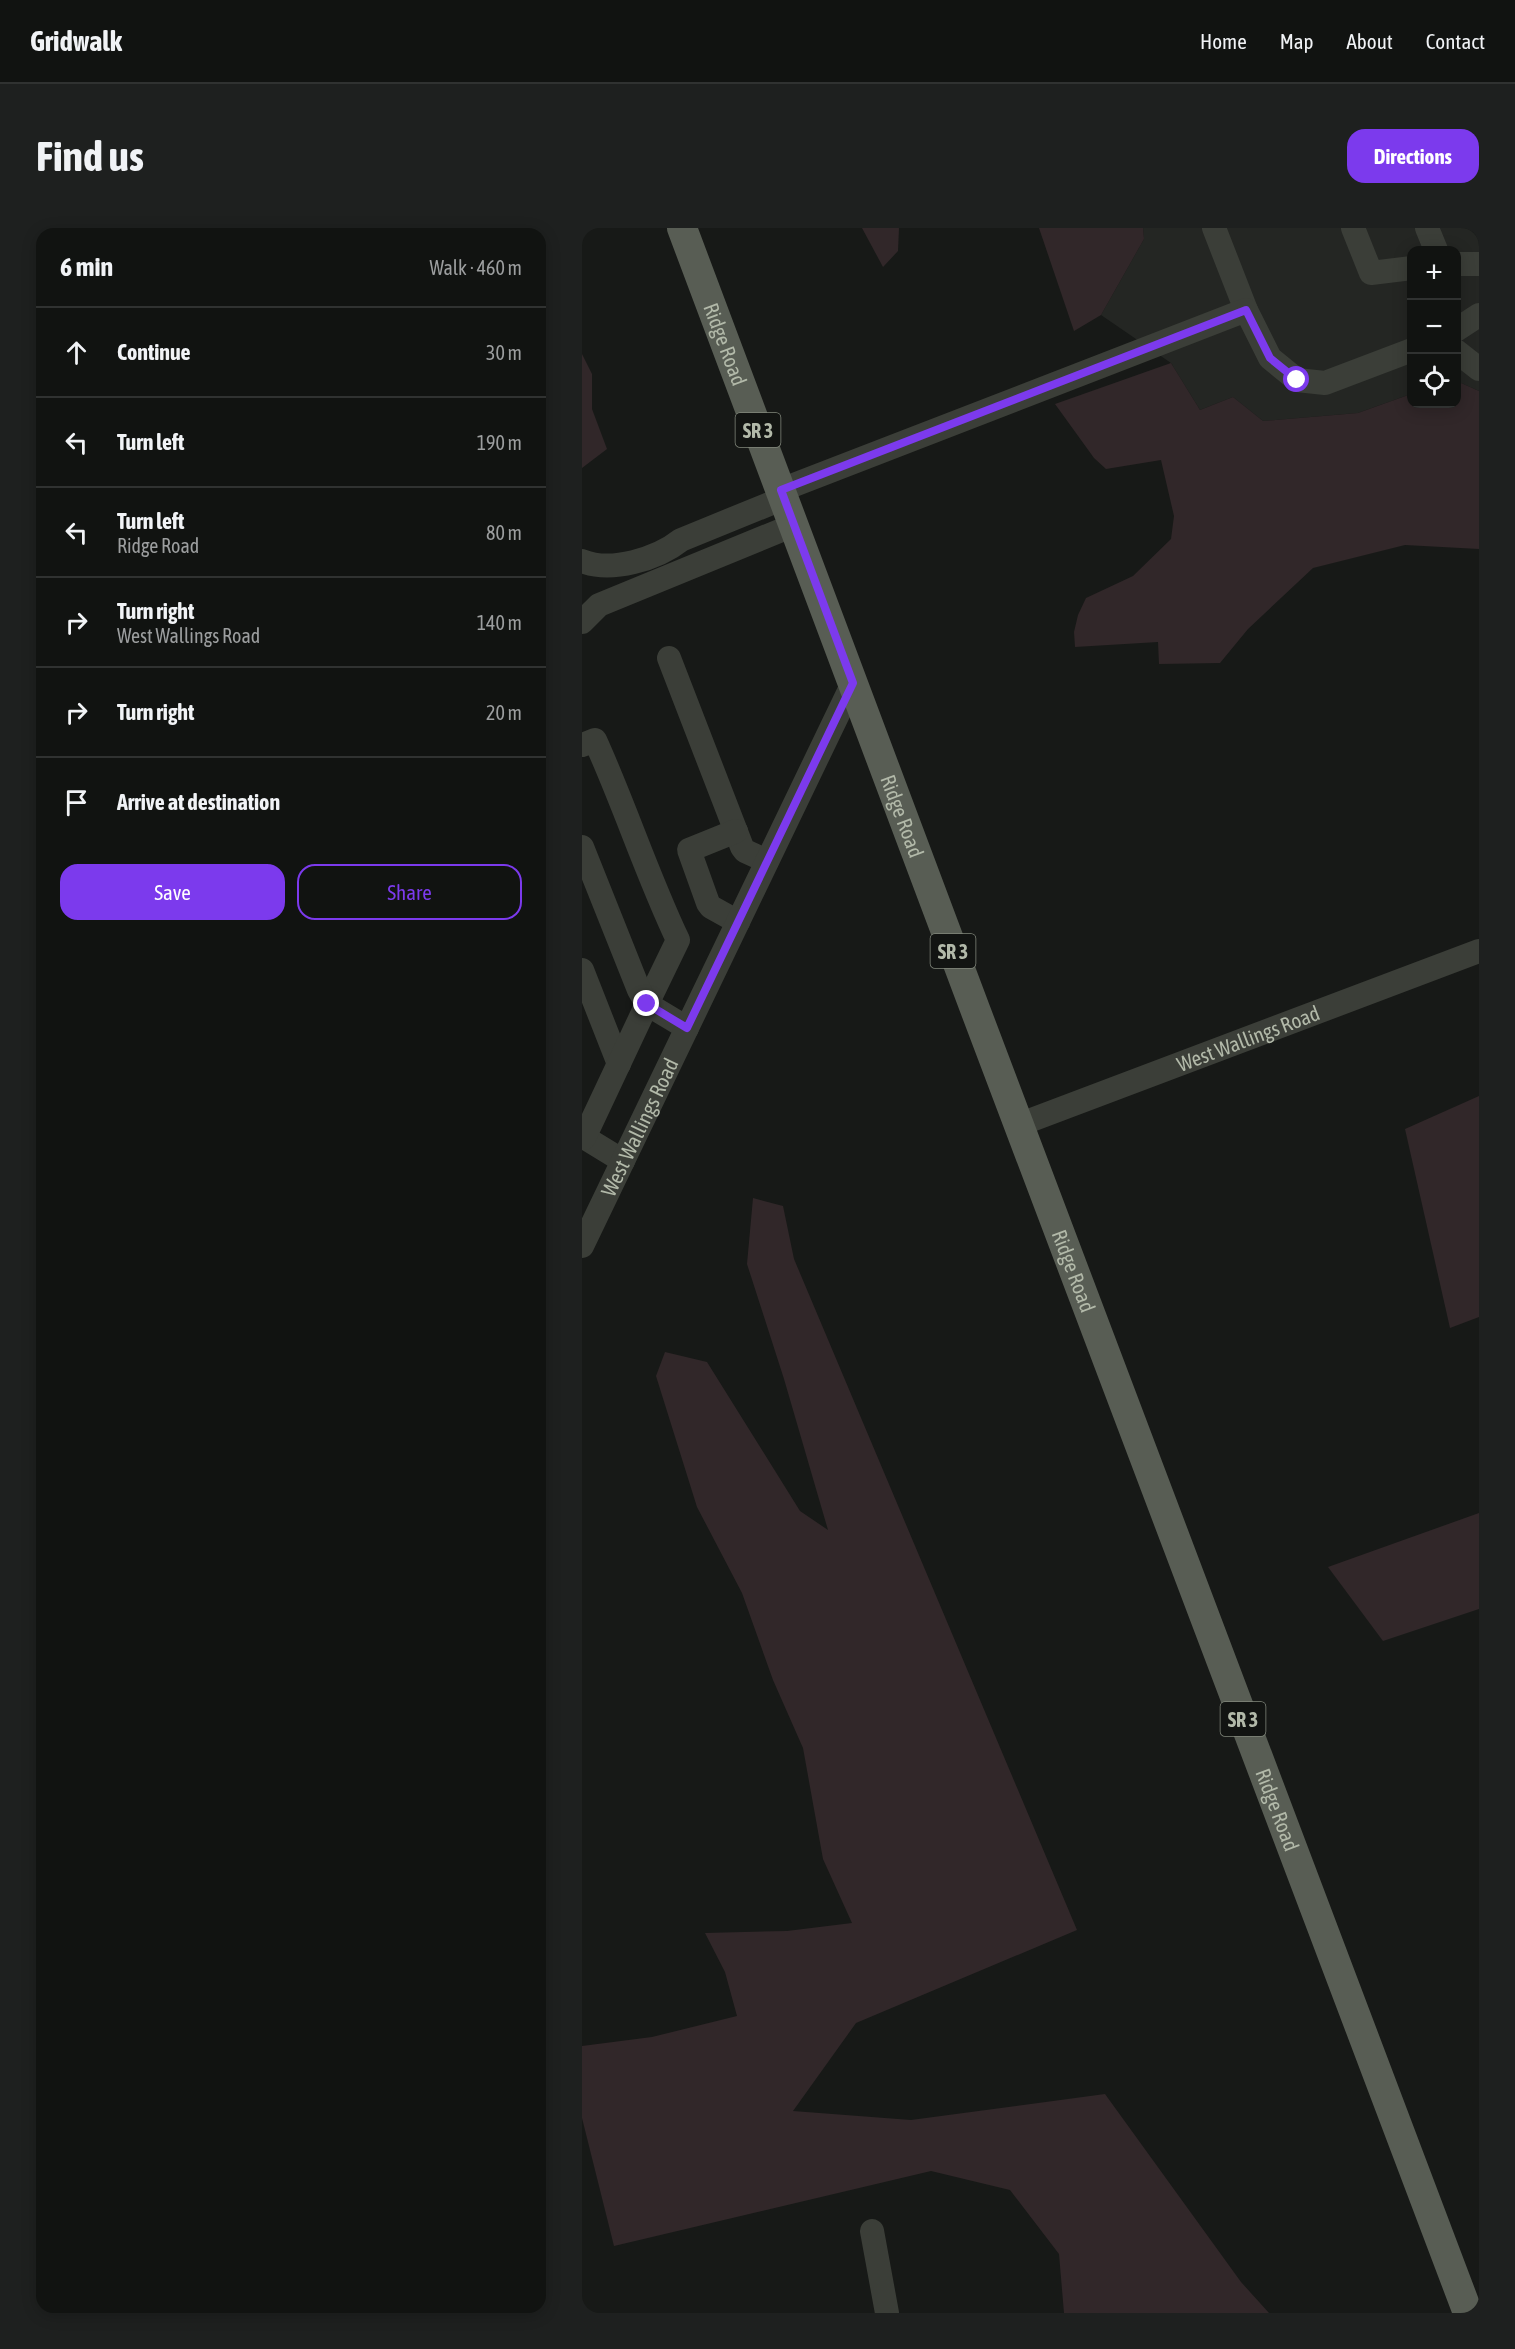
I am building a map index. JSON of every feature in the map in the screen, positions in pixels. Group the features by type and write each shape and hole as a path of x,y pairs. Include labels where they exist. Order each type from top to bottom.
{"main road":[{"name":"Ridge Road","path":"682,228 1018,1125 1468,2313"}],"street":[{"path":"1214,228 1246,310 1270,358 1297,380 1325,383 1407,352"},
{"path":"1353,228 1371,273 1407,269"},
{"path":"1427,228 1434,246"},
{"path":"1461,264 1479,264"},
{"path":"582,561 594,566 605,567 644,560 670,548 681,540 786,504 1246,310"},
{"path":"1461,327 1479,315"},
{"path":"1460,354 1479,369"},
{"path":"582,622 599,605 786,504"},
{"path":"669,658 745,851 767,861"},
{"name":"West Wallings Road","path":"582,1246 853,683"},
{"path":"582,745 595,740 618,790 660,903 678,940 583,1137 623,1161"},
{"path":"736,831 689,850 708,903 738,922"},
{"path":"582,847 639,990 647,1004 687,1028"},
{"name":"West Wallings Road","path":"1018,1125 1479,951"},
{"path":"582,970 619,1064"},
{"path":"872,2231 887,2313"}],"shaded area":[{"path":"862,228 899,228 898,251 883,267"},
{"path":"1039,228 1143,228 1144,239 1101,315 1074,331"},
{"path":"1143,228 1479,228 1479,391 1461,383 1461,246 1407,246 1407,395 1358,413 1263,421 1233,397 1200,410 1171,363 1101,315 1144,239"},
{"path":"582,354 592,374 592,409 607,449 582,468"},
{"path":"1171,363 1200,410 1233,397 1263,421 1358,413 1407,395 1407,408 1461,408 1461,383 1479,391 1479,549 1405,545 1313,568 1248,629 1220,663 1159,664 1158,642 1075,647 1074,632 1078,615 1086,598 1133,576 1171,539 1174,516 1161,460 1106,469 1094,458 1055,404"},
{"path":"1479,1096 1479,1317 1450,1328 1405,1129"},
{"path":"753,1198 783,1206 794,1259 1077,1930 856,2023 793,2111 911,2120 1105,2094 1241,2282 1269,2313 1064,2313 1059,2254 1010,2190 931,2171 614,2246 582,2118 582,2046 652,2037 737,2016 725,1972 705,1933 787,1931 852,1923 823,1859 803,1748 773,1680 742,1593 697,1507 656,1376 665,1352 707,1362 800,1511 828,1530 784,1379 747,1264"},
{"path":"1479,1513 1479,1609 1383,1641 1328,1567"}],"route":[{"path":"647,1004 687,1028 853,683 781,490 1004,406 1246,310 1270,358 1297,380"}]}
